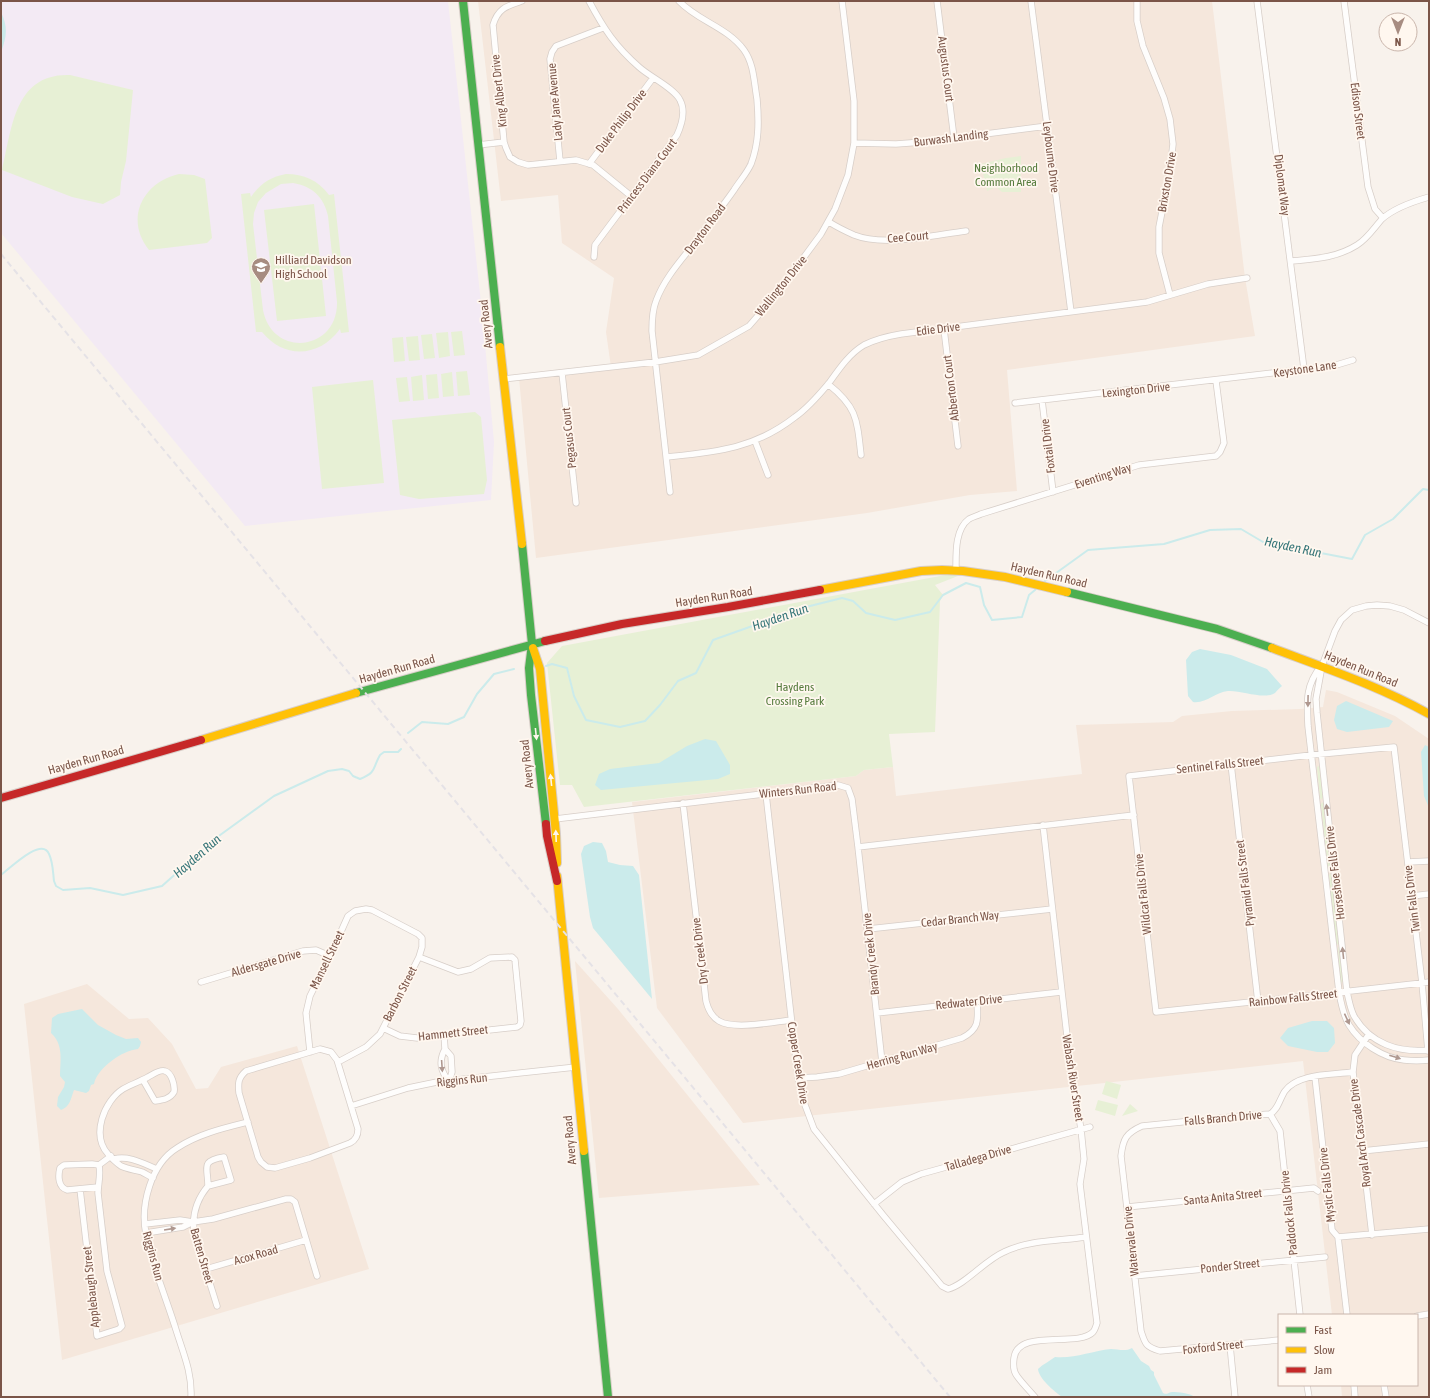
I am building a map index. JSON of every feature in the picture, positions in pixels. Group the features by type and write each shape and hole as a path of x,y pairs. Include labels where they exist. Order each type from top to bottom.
{"main road":[{"name":"Avery Road","path":"463,1 532,644 540,669 555,819 557,881 608,1397"},
{"name":"Hayden Run Road","path":"1,798 271,720 362,691 532,644 622,624 728,607 921,570 956,569 993,574 1205,626 1322,666 1397,697 1429,714"},
{"name":"Avery Road","path":"532,644 529,668 531,695 547,836 557,881"}],"street":[{"name":"King Albert Drive","path":"478,145 504,142 493,25 497,14 506,7 522,1"},
{"name":"Princess Diana Court","path":"589,1 604,28 618,47 653,78 674,92 680,100 683,108 683,122 677,135 595,245 594,257"},
{"name":"Drayton Road","path":"670,492 652,324 655,302 669,276 725,202 750,166 758,140 758,108 753,68 749,58 743,49 728,34 692,13 678,1"},
{"name":"Wallington Drive","path":"504,380 655,362 698,355 749,326 813,247 829,222 848,175 854,143 853,90 842,1"},
{"name":"Augustus Court","path":"937,1 954,138"},
{"name":"Leybourne Drive","path":"1032,1 1070,312"},
{"name":"Brixston Drive","path":"1137,1 1138,21 1143,46 1164,98 1170,119 1173,144 1170,171 1159,227 1159,253 1170,295"},
{"name":"Diplomat Way","path":"1257,1 1292,261 1304,369"},
{"name":"Edison Street","path":"1344,1 1368,187 1375,209 1383,218"},
{"name":"Lady Jane Avenue","path":"560,161 550,59 552,52 556,46 604,28"},
{"name":"Duke Philip Drive","path":"589,164 653,78"},
{"name":"Burwash Landing","path":"854,143 896,144 923,142 1047,126"},
{"path":"504,142 510,156 518,162 528,165 576,160 593,165 631,196"},
{"path":"1292,261 1325,257 1347,250 1357,245 1370,234 1383,218 1399,209 1429,197"},
{"name":"Cee Court","path":"829,222 854,235 884,240 966,231"},
{"name":"Edie Drive","path":"667,457 712,452 743,446 777,430 796,417 808,406 828,384 843,364 863,346 875,340 888,336 1147,302 1208,284 1247,278"},
{"name":"Abberton Court","path":"944,329 958,446"},
{"name":"Keystone Lane","path":"1256,376 1333,366 1352,360"},
{"name":"Pegasus Court","path":"562,373 576,503"},
{"name":"Lexington Drive","path":"1015,403 1256,376"},
{"name":"Eventing Way","path":"956,569 959,534 969,519 980,514 1139,465 1216,456 1220,452 1224,443 1216,381"},
{"path":"828,384 844,398 852,408 859,432 861,455"},
{"name":"Foxtail Drive","path":"1042,400 1053,492"},
{"path":"755,441 768,475"},
{"path":"1322,666 1335,631 1341,620 1352,610 1366,606 1390,606 1404,610 1429,623"},
{"name":"Horseshoe Falls Drive","path":"1322,666 1316,699 1347,992 1354,1016 1369,1034"},
{"name":"Horseshoe Falls Drive","path":"1322,666 1311,681 1308,695 1308,726 1339,992 1343,1011 1349,1025 1364,1042 1376,1050 1403,1060 1429,1060"},
{"name":"Sentinel Falls Street","path":"1129,776 1394,747"},
{"name":"Twin Falls Drive","path":"1394,747 1422,983 1428,1051"},
{"name":"Pyramid Falls Street","path":"1231,764 1258,1002"},
{"name":"Wildcat Falls Drive","path":"1129,776 1156,1012"},
{"name":"Winters Run Road","path":"555,819 838,784 848,788 852,799 858,847"},
{"name":"Copper Creek Drive","path":"766,794 798,1078 805,1105 814,1130 942,1286 948,1289 955,1288 988,1261 1004,1252 1022,1245 1086,1237"},
{"name":"Dry Creek Drive","path":"683,803 706,1001 709,1010 720,1022 736,1026 791,1020"},
{"path":"858,847 1134,815"},
{"name":"Wabash River Street","path":"1035,1397 1016,1375 1013,1365 1014,1355 1022,1346 1036,1341 1079,1338 1087,1336 1094,1331 1097,1323 1080,1184 1084,1159 1081,1130 1070,1071 1043,825"},
{"name":"Brandy Creek Drive","path":"858,847 882,1062"},
{"path":"1408,862 1429,861"},
{"path":"1412,896 1429,894"},
{"name":"Mansell Street","path":"310,1052 306,1013 310,996 348,916 355,911 366,909 372,910 392,920"},
{"name":"Cedar Branch Way","path":"868,929 1052,909"},
{"name":"Barbon Street","path":"338,1062 366,1047 380,1034 419,957 422,947 422,938 418,934 392,920"},
{"name":"Aldersgate Drive","path":"201,982 303,951 316,950 330,956"},
{"name":"Hammett Street","path":"383,1028 400,1036 408,1037 444,1035 517,1027 520,1025 521,1021 515,960 512,958 490,958 471,969 458,972 419,957"},
{"name":"Rainbow Falls Street","path":"1156,1012 1258,1002 1429,982"},
{"name":"Redwater Drive","path":"877,1013 1061,992"},
{"name":"Herring Run Way","path":"798,1078 839,1074 962,1038 969,1035 975,1029 978,1022 977,1002"},
{"path":"1369,1034 1382,1042 1403,1050 1428,1051"},
{"name":"Royal Arch Cascade Drive","path":"1369,1034 1355,1055 1352,1072 1372,1235"},
{"path":"444,1035 445,1049 441,1057 442,1073 449,1082"},
{"path":"320,1048 327,1050 334,1055 338,1062 358,1129 358,1134 354,1141 310,1158 275,1168 267,1167 258,1157 239,1093 238,1084 240,1076 246,1071 310,1052 320,1048"},
{"path":"445,1049 451,1056 452,1072 449,1082"},
{"name":"Riggins Run","path":"351,1106 408,1088 437,1082 449,1082 576,1068"},
{"path":"143,1080 156,1101 166,1099 174,1092 172,1080 165,1071 161,1070 123,1089 106,1107 102,1117 100,1130 101,1140 103,1148 122,1166 153,1178"},
{"name":"Falls Branch Drive","path":"1127,1135 1142,1126 1270,1114 1274,1112 1286,1090 1294,1082 1304,1078 1352,1072"},
{"name":"Mystic Falls Drive","path":"1315,1077 1332,1230 1338,1238 1347,1314"},
{"name":"Paddock Falls Drive","path":"1270,1114 1280,1130 1300,1314"},
{"name":"Riggins Run","path":"191,1397 191,1374 154,1265 146,1233 146,1202 153,1178 164,1158 184,1144 223,1128 248,1122"},
{"name":"Talladega Drive","path":"874,1204 902,1182 921,1174 1090,1127"},
{"name":"Watervale Drive","path":"1127,1135 1122,1146 1121,1156 1140,1331 1147,1346"},
{"path":"1362,1151 1429,1144"},
{"path":"224,1157 231,1180 208,1186 206,1168 208,1163 212,1159 224,1157"},
{"path":"98,1187 67,1190 63,1188 59,1173 60,1168 64,1165 99,1165 112,1158 119,1158 136,1160 157,1169"},
{"name":"Applebaugh Street","path":"80,1189 97,1336 119,1329 122,1326 107,1271 103,1245 98,1187 100,1181 99,1165"},
{"name":"Batten Street","path":"208,1186 196,1208 193,1222 217,1306"},
{"name":"Santa Anita Street","path":"1127,1207 1314,1188 1318,1191"},
{"path":"146,1233 183,1227 193,1222 212,1219 286,1199 291,1199 295,1202 317,1276"},
{"path":"145,1224 180,1220 193,1222"},
{"path":"1338,1238 1429,1229"},
{"name":"Acox Road","path":"206,1269 306,1240"},
{"name":"Ponder Street","path":"1134,1276 1325,1257"},
{"path":"1418,1316 1429,1314"},
{"name":"Foxford Street","path":"1147,1346 1160,1351 1278,1340"},
{"path":"1230,1345 1235,1397"},
{"path":"1308,1386 1309,1397"},
{"path":"1354,1386 1355,1397"},
{"path":"1384,1386 1386,1397"}],"shaded area":[{"name":"Hilliard Davidson High School","path":"1,1 448,1 482,312 494,442 491,500 245,526 1,233"},
{"path":"478,1 1212,1 1245,278 1255,336 1007,370 1017,491 970,495 867,513 536,558 519,378 611,367 606,332 614,278 562,243 558,195 501,201"},
{"path":"1326,690 1337,692 1395,716 1429,739 1429,1397 1342,1397 1341,1386 1418,1386 1418,1314 1332,1314 1303,1061 743,1123 657,1008 632,802 856,776 864,770 893,767 896,796 1082,774 1076,725 1173,722 1182,716 1232,711 1323,707"},
{"path":"575,961 618,1009 760,1185 599,1198"},
{"path":"87,984 129,1019 148,1018 172,1044 196,1089 208,1088 221,1067 297,1046 369,1269 62,1360 24,1004"}],"green space":[{"path":"70,75 133,90 126,161 121,182 120,195 103,204 72,197 2,170 13,121 19,106 27,93 37,83 51,77"},
{"name":"Neighborhood Common Area","path":"1021,156 1021,192 1002,192 996,187 987,191 981,164"},
{"path":"179,174 194,175 205,179 212,238 207,243 149,250 142,238 138,226 138,214 141,203 147,193 156,185 166,178"},
{"path":"286,174 299,175 310,179 320,185 329,195 334,194 349,332 341,333 340,329 332,339 322,346 301,352 291,351 281,347 271,341 262,332 256,332 241,194 250,193 251,197 258,188 266,182 275,177","holes":["281,184 300,184 316,194 324,203 326,209 337,302 334,319 327,331 316,339 304,343 291,342 278,336 269,325 263,310 253,224 254,213 258,202 266,193"]},
{"path":"314,204 326,316 277,321 264,210"},
{"path":"462,331 465,355 454,356 451,332"},
{"path":"448,332 450,356 439,358 436,333"},
{"path":"432,334 435,358 424,359 421,335"},
{"path":"418,336 420,360 409,361 406,337"},
{"path":"403,337 405,361 394,362 392,338"},
{"path":"467,371 470,395 458,396 456,372"},
{"path":"452,372 454,396 443,397 441,374"},
{"path":"437,374 439,398 428,399 426,375"},
{"path":"422,375 424,400 413,401 411,377"},
{"path":"407,377 410,401 399,402 396,378"},
{"path":"373,380 384,483 322,489 312,387"},
{"path":"475,412 481,417 487,480 484,494 419,499 400,495 392,420"},
{"name":"Haydens Crossing Park","path":"951,574 958,576 935,585 943,595 940,601 935,732 889,734 893,767 864,770 856,776 584,807 572,785 560,785 547,663 562,646"},
{"path":"1319,766 1323,796 1322,800 1320,798 1317,767"},
{"path":"1323,802 1330,872 1328,870 1321,804"},
{"path":"1330,874 1332,875 1338,945 1336,943"},
{"path":"1338,947 1340,948 1342,983 1340,981"},
{"path":"1106,1081 1121,1085 1117,1099 1102,1094"},
{"path":"1098,1100 1118,1105 1115,1116 1095,1110"},
{"path":"1130,1104 1138,1111 1122,1116"}],"water":[{"path":"1,12 5,22 6,32 5,41 1,52"},
{"path":"1200,649 1231,655 1267,669 1282,686 1275,693 1265,696 1228,691 1219,693 1206,700 1193,702 1188,696 1186,660 1192,652"},
{"path":"1346,701 1393,721 1389,727 1347,732 1337,729 1334,720 1337,706"},
{"path":"705,739 716,741 730,765 730,774 718,779 601,790 595,785 599,774 610,769 659,763 687,746"},
{"path":"1425,745 1429,747 1429,808 1424,796 1421,752"},
{"path":"593,842 602,843 606,851 608,862 633,866 639,875 652,999 593,928 590,917 581,854 584,846"},
{"path":"82,1009 98,1025 126,1039 138,1038 141,1042 138,1049 118,1056 105,1066 96,1078 94,1084 91,1085 89,1091 86,1093 74,1090 68,1104 61,1110 57,1106 58,1097 64,1087 65,1082 60,1076 60,1048 51,1033 52,1018 58,1014"},
{"path":"1312,1021 1327,1021 1334,1028 1335,1043 1328,1052 1317,1052 1288,1046 1280,1038 1288,1028"},
{"path":"1132,1348 1141,1361 1149,1366 1154,1372 1163,1393 1181,1393 1195,1397 1062,1397 1044,1381 1038,1369 1055,1357 1069,1357 1111,1349 1124,1350"}],"waterway":[{"name":"Hayden Run","path":"1045,581 1088,550 1164,544 1210,530 1241,529 1263,542 1352,559 1365,535 1393,519 1423,489 1429,490"},
{"name":"Hayden Run","path":"546,666 552,664 567,668 574,696 586,720 620,727 645,721 660,705 678,681 696,673 713,640 806,607 842,598 853,601 866,613 895,620 930,612 943,595 966,583 980,587 984,605 992,620 1022,617 1029,595 1035,590"},
{"name":"Hayden Run","path":"408,733 422,722 448,724 464,717 477,694 494,674 514,669"},
{"name":"Hayden Run","path":"1,875 33,851 45,849 50,857 56,886 63,890 90,888 123,895 162,886 216,838 274,796 328,771 342,769 349,771 353,776 360,779 372,772 380,755 384,752 398,752 401,749"}],"railway":[{"path":"1,254 950,1397"}],"traffic: fast":[{"path":"463,1 500,347"},
{"path":"522,544 532,644 529,668 531,695 546,824"},
{"path":"1067,592 1217,629 1272,648"},
{"path":"356,693 545,641"},
{"path":"584,1151 608,1397"}],"traffic: slow":[{"path":"500,347 522,544"},
{"path":"820,590 921,571 942,570 963,571 1005,577 1067,592"},
{"path":"533,648 540,669 556,834 557,863"},
{"path":"1272,648 1371,686 1429,714"},
{"path":"201,740 356,693"},
{"path":"557,876 584,1151"}],"traffic: jam":[{"path":"545,641 622,624 820,590"},
{"path":"1,798 201,740"},
{"path":"546,824 547,836 557,881"}],"place":[{"name":"Hilliard Davidson High School","path":"261,284"}]}
